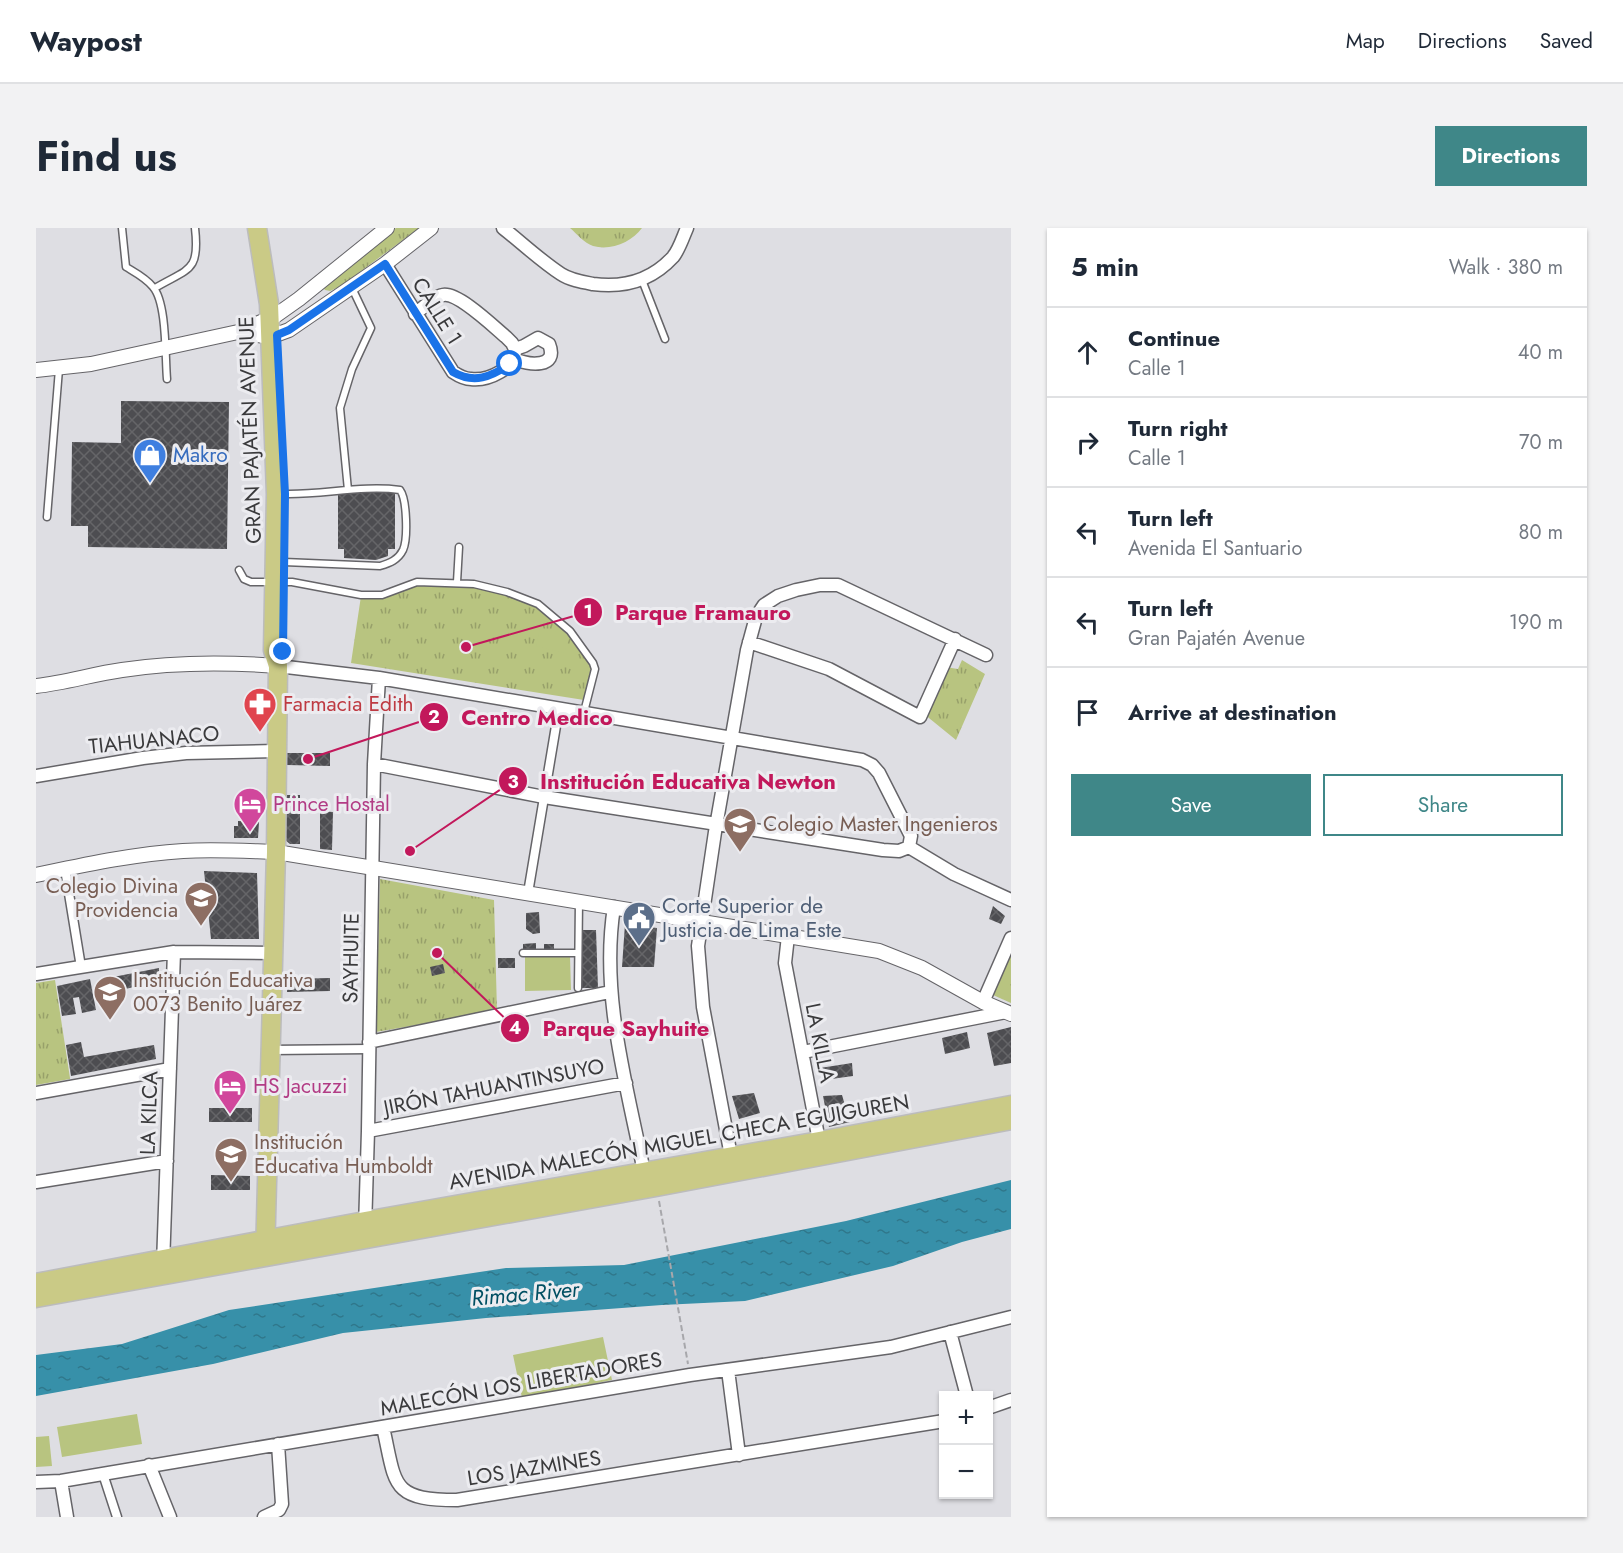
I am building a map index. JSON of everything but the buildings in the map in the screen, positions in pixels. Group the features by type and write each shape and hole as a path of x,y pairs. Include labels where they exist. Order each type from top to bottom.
{"main road":[{"name":"GRAN PAJATÉN AVENUE","path":"257,228 271,313 285,494 284,562 279,582"},
{"name":"GRAN PAJATÉN AVENUE","path":"266,1249 276,852 278,666 273,650 279,582 273,336"},
{"name":"AVENIDA MALECÓN MIGUEL CHECA EGUIGUREN","path":"365,1230 731,1156 820,1149 1011,1105"},
{"name":"AVENIDA MALECÓN MIGUEL CHECA EGUIGUREN","path":"36,1298 163,1268 365,1230 820,1149 1011,1120"},
{"name":"AVENIDA MALECÓN MIGUEL CHECA EGUIGUREN","path":"36,1283 163,1268"}],"street":[{"path":"36,370 91,364 238,332 271,313 387,228"},
{"path":"238,332 273,336 289,330 385,264 431,228"},
{"path":"503,228 563,275 582,282 605,285 624,285 642,280 659,270 675,255 687,228"},
{"name":"CALLE 1","path":"385,264 415,314 453,372 463,378 483,378 502,370 514,354 512,343 506,337 454,296 438,297 415,314"},
{"path":"731,1156 700,985 698,946 732,738 749,642 756,617 765,605 778,596 820,585 838,585 986,655"},
{"path":"749,642 828,669 920,717 955,639"},
{"path":"36,686 154,666 228,663 278,666 379,678 862,760 873,765 879,773 911,836 909,847"},
{"name":"SAYHUITE","path":"365,1230 371,868 379,678"},
{"path":"528,893 559,708"},
{"name":"TIAHUANACO","path":"36,776 186,753 276,751"},
{"path":"374,764 544,797 717,825 883,850 899,851 909,847"},
{"path":"909,847 954,874 1011,900"},
{"path":"36,875 182,851 222,849 276,852 856,946 903,959 1008,1013"},
{"path":"65,869 81,967"},
{"path":"614,907 609,952 610,992 644,1172"},
{"name":"LA KILLA","path":"788,936 785,963 820,1149"},
{"path":"983,1002 1011,938"},
{"path":"36,974 174,952 273,953"},
{"name":"LA KILCA","path":"163,1268 174,952"},
{"path":"270,1050 369,1046 610,992"},
{"path":"802,1052 1008,1013"},
{"path":"36,1093 170,1070"},
{"name":"JIRÓN TAHUANTINSUYO","path":"368,1131 626,1083"},
{"path":"36,1182 167,1161"},
{"name":"MALECÓN LOS LIBERTADORES","path":"36,1482 61,1481 690,1375 891,1347 1011,1317"},
{"path":"950,1332 966,1391"},
{"path":"728,1370 739,1455"},
{"path":"993,1406 1011,1400"},
{"name":"LOS JAZMINES","path":"383,1427 397,1483 412,1496 457,1500 939,1422"},
{"path":"264,1517 279,1510 282,1504 278,1444"},
{"path":"150,1465 170,1517"},
{"path":"103,1474 117,1517"},
{"path":"61,1481 67,1517"}],"lane":[{"path":"122,228 126,267 142,275 155,288 166,330 167,379"},
{"path":"155,288 185,273 194,263 197,248 195,228"},
{"path":"642,280 665,339"},
{"path":"348,490 340,408 352,369 371,328 351,287"},
{"path":"47,517 58,368"},
{"path":"284,562 380,566 394,561 403,551 406,538 405,496 400,490 348,490 300,495 285,494"},
{"path":"457,582 459,547"},
{"path":"239,570 244,579 251,582 279,582 373,596 382,595 411,583 457,582 507,592 538,604 570,631 593,663 595,669 584,712"},
{"path":"578,988 579,901"},
{"path":"523,953 577,953"}],"path":[{"path":"661,1213 690,1375"}],"green space":[{"path":"396,228 419,228 341,286 330,291 325,290 322,286"},
{"path":"570,228 642,228 627,241 614,246 600,247 590,245"},
{"path":"415,584 472,585 523,601 540,609 568,631 592,664 584,700 351,663 361,596 370,597"},
{"path":"540,628 569,634 565,653 536,646"},
{"path":"962,660 985,674 956,740 924,714 945,667 958,669"},
{"path":"380,879 494,900 497,1011 376,1032"},
{"path":"1011,952 1011,1003 993,995"},
{"path":"570,956 571,990 525,991 525,957"},
{"path":"55,980 70,1079 36,1085 36,983"},
{"path":"603,1337 612,1380 522,1398 513,1355"},
{"path":"137,1414 142,1444 62,1457 57,1427"},
{"path":"49,1436 52,1466 36,1467 36,1437"}],"water":[{"name":"Rimac River","path":"1011,1180 1011,1229 962,1242 893,1266 745,1301 486,1318 343,1333 213,1364 36,1396 36,1355 122,1344 229,1310 506,1268 624,1265 846,1221"}],"place":[{"name":"Makro","path":"150,484"},
{"name":"Parque Framauro","path":"466,647"},
{"name":"Farmacia Edith","path":"260,733"},
{"name":"Centro Medico","path":"308,759"},
{"name":"Prince Hostal","path":"250,833"},
{"name":"Institución Educativa Newton","path":"410,851"},
{"name":"Colegio Master Ingenieros","path":"740,853"},
{"name":"Colegio Divina Providencia","path":"201,927"},
{"name":"Corte Superior de Justicia de Lima Este","path":"639,947"},
{"name":"Parque Sayhuite","path":"437,953"},
{"name":"Institución Educativa 0073 Benito Juárez","path":"110,1021"},
{"name":"HS Jacuzzi","path":"230,1115"},
{"name":"Institución Educativa Humboldt","path":"231,1183"}],"route":[{"path":"283,652 285,494 277,335 289,330 385,264 453,372 463,378 474,380 502,370 510,364"}]}
